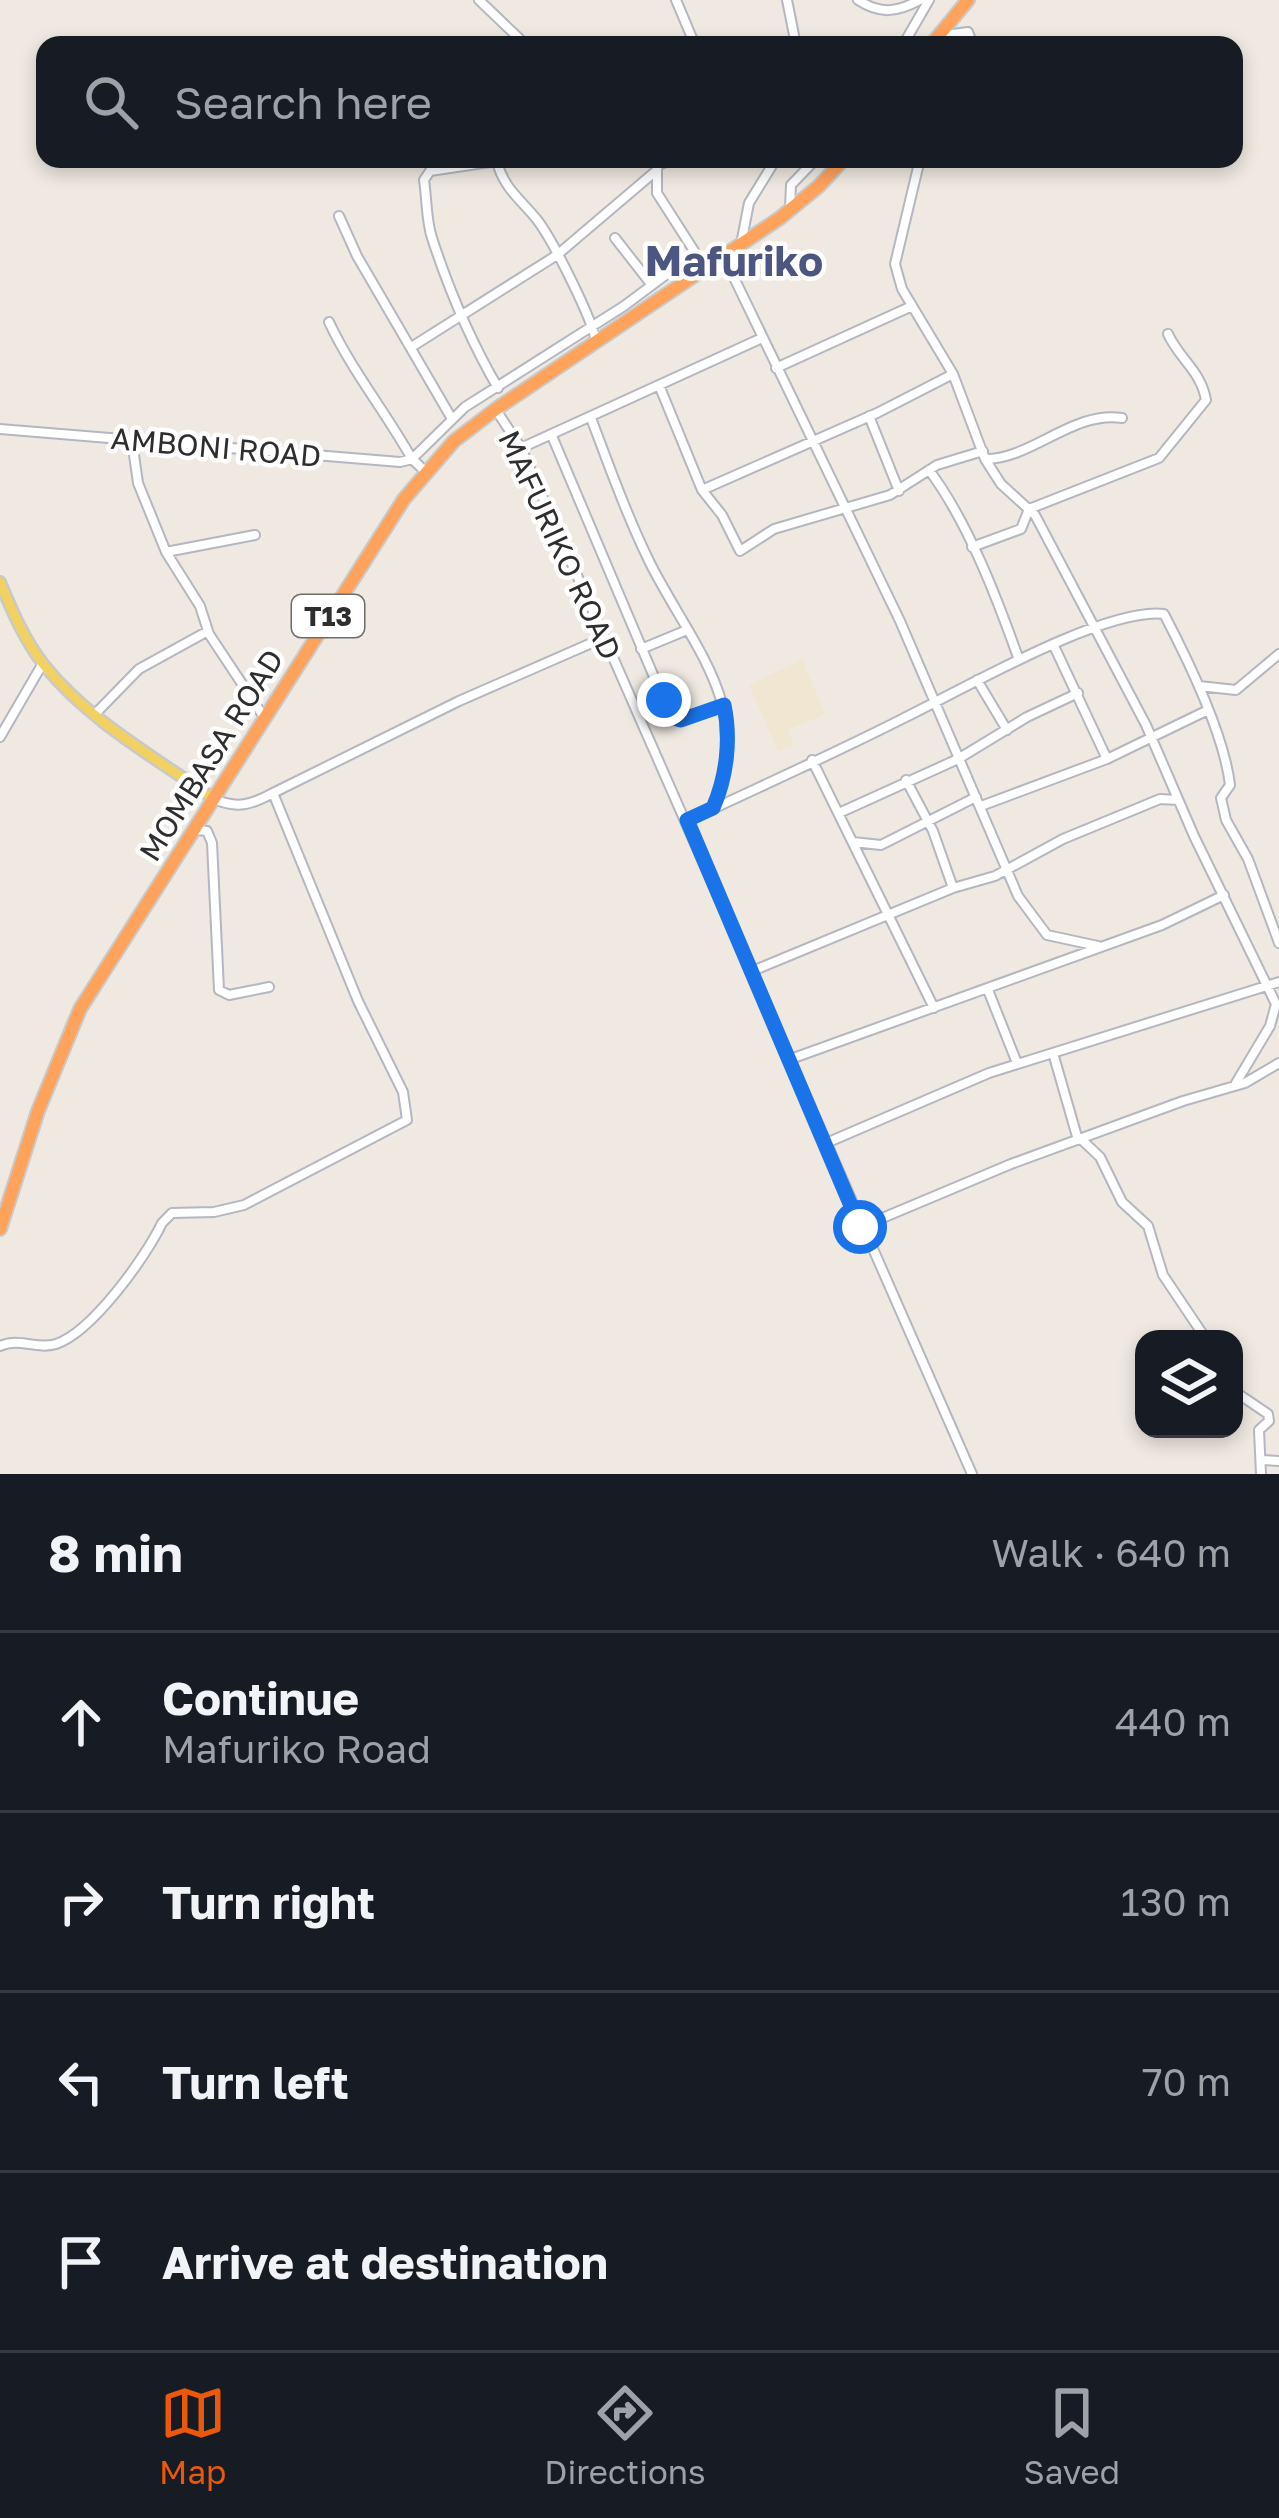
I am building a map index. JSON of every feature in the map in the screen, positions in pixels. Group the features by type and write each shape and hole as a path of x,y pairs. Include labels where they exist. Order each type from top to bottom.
{"highway":[{"path":"938,36 968,0"},
{"name":"MOMBASA ROAD","path":"0,1229 38,1111 80,1009 380,533 426,472 454,441 496,409 741,244 790,209 834,168"}],"main road":[{"path":"0,582 16,620 43,663 95,715 214,799"}],"street":[{"path":"479,0 517,36"},
{"path":"676,0 691,36"},
{"path":"787,0 794,36"},
{"path":"859,0 890,11 924,0"},
{"path":"907,36 924,0"},
{"path":"448,168 424,177 432,239 460,316 498,388"},
{"path":"500,168 513,197 537,219 557,255 594,324 596,344"},
{"path":"412,346 557,255 655,168"},
{"path":"658,168 657,193 705,268"},
{"path":"741,244 749,203 770,168"},
{"path":"790,209 791,184 807,168"},
{"path":"918,168 895,264 902,289 953,374 984,456 1000,484 1029,509 1152,738 1277,1010 1236,1083"},
{"path":"339,216 348,241 452,419"},
{"path":"615,238 651,284"},
{"path":"412,459 465,407 694,254"},
{"path":"724,255 900,621 1018,896 1047,935 1098,946"},
{"path":"776,368 912,306"},
{"path":"329,322 352,370 382,406 412,459 426,472"},
{"path":"972,547 1021,529 1029,509 1168,452 1186,421 1206,400 1197,371 1182,358 1168,334"},
{"path":"520,448 762,338"},
{"path":"702,490 953,374"},
{"path":"659,385 702,490 740,550 774,529 899,491 928,470 984,456 1004,459 1085,422 1122,418"},
{"name":"MAFURIKO ROAD","path":"496,409 520,448 687,820 971,1474"},
{"path":"869,416 899,491"},
{"path":"591,418 648,560 722,692 728,750 713,808"},
{"name":"AMBONI ROAD","path":"0,429 258,452 412,459"},
{"path":"552,436 674,718 681,720 724,705"},
{"path":"132,440 138,483 166,552 200,606 208,631 264,717"},
{"path":"928,470 950,499 1019,660"},
{"path":"166,552 255,535"},
{"path":"687,820 758,791 1019,660 1126,617 1164,614 1198,686 1230,781 1221,798 1222,808 1248,859 1279,943"},
{"path":"641,650 687,630"},
{"path":"95,715 139,669 208,631"},
{"path":"214,799 229,806 246,806 459,701 603,638"},
{"path":"1054,646 1107,759"},
{"path":"1198,686 1236,690 1279,654"},
{"path":"0,737 43,663"},
{"path":"977,679 1007,730"},
{"path":"839,812 958,759 1078,693"},
{"path":"853,842 880,845 979,802 1107,759 1206,711"},
{"path":"812,760 934,1007"},
{"path":"906,780 953,888"},
{"path":"0,1346 20,1341 40,1346 68,1338 113,1299 172,1213 214,1212 244,1205 407,1120 404,1092 358,1001 273,793"},
{"path":"750,972 953,888 995,876 1160,799 1180,800"},
{"path":"194,830 207,830 212,843 219,990 229,994 268,987"},
{"path":"788,1060 1162,925 1224,895"},
{"path":"824,1144 1017,1064 1279,982"},
{"path":"988,990 1017,1064"},
{"path":"1053,1053 1079,1139 1100,1157 1122,1202 1148,1226 1163,1274 1200,1330"},
{"path":"860,1227 1079,1139 1245,1083 1279,1063"},
{"path":"1243,1397 1268,1414 1269,1420 1259,1430 1261,1474"},
{"path":"1262,1460 1279,1461"}],"shaded area":[{"path":"802,660 825,714 788,730 794,745 778,751 749,685"}],"district":[{"name":"Mafuriko","path":"734,260"}],"route":[{"path":"664,700 674,718 681,720 724,705 728,750 720,792 713,808 687,820 860,1227"}]}
